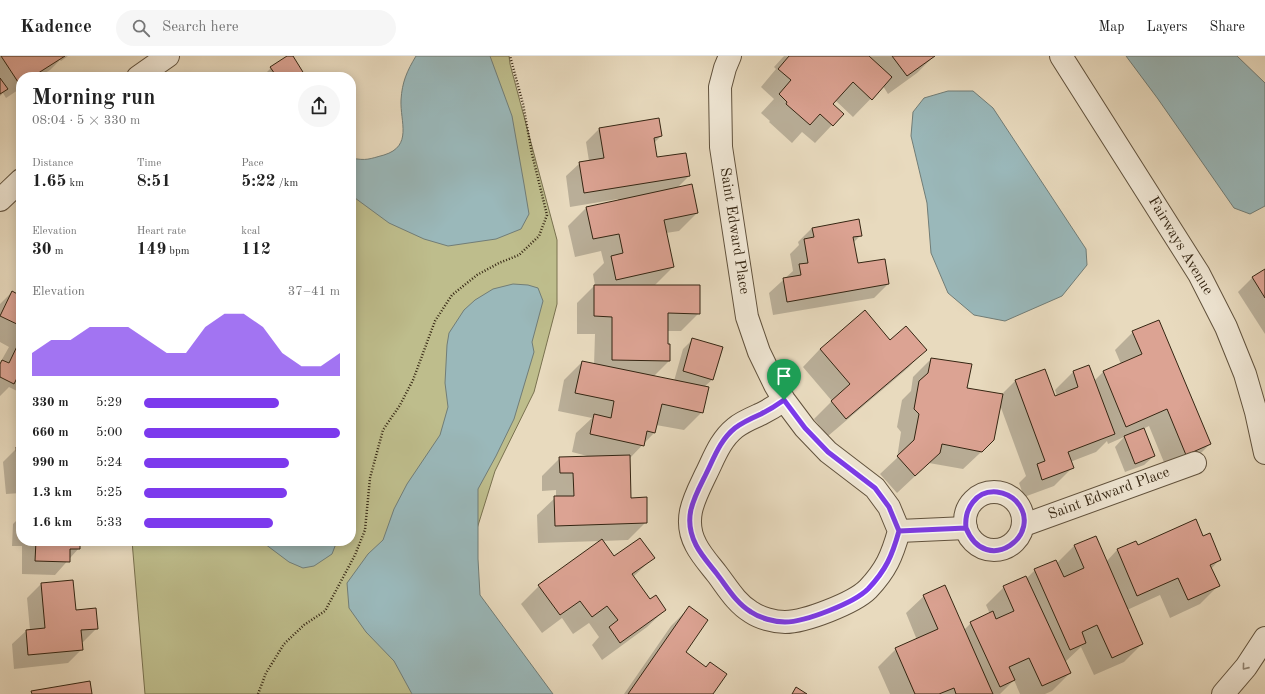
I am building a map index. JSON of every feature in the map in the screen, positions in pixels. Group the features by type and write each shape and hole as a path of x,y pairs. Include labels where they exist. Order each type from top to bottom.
{"street":[{"path":"145,72 168,56"},
{"name":"Fairways Avenue","path":"1061,56 1199,274 1226,327 1244,374 1261,411 1265,453"},
{"name":"Saint Edward Place","path":"724,59 720,87 721,147 747,317 759,352 784,400 805,428 828,452 875,488 889,507 899,531"},
{"path":"0,200 16,185"},
{"path":"784,400 762,414 750,418 734,428 721,443 693,500 689,516 691,533 696,545 740,604 751,613 767,619 785,622 802,620 852,601 867,590 881,573 892,554 899,531 966,528"},
{"name":"Saint Edward Place","path":"1024,525 1195,463"},
{"path":"996,492 1005,494 1019,505 1023,515 1024,525 1020,535 1014,543 1006,549 996,551 985,550 976,545 969,537 966,528 965,520 967,510 979,496 987,493 996,492"},
{"path":"1223,694 1246,667 1265,638"}],"path":[{"path":"258,694 266,673 284,644 304,624 325,611 355,555 365,530 370,478 383,430 400,405 413,380 435,321 452,295 477,275 499,263 519,255 539,236 547,215 532,154 523,104 510,56"}],"shaded area":[{"path":"434,56 509,56 557,240 557,304 534,392 495,471 446,628 487,694 145,694 132,546 356,546 356,184 399,161"}],"water":[{"path":"416,56 490,56 512,116 529,214 521,229 496,239 448,246 424,239 389,223 356,199 356,158 368,159 384,155 393,151 399,146 402,139 402,88"},
{"path":"1126,56 1237,56 1265,83 1265,206 1250,214 1234,208"},
{"path":"948,91 973,91 993,108 1086,249 1087,265 1062,296 1005,321 974,315 948,293 931,253 927,203 911,136 913,112 924,98"},
{"path":"513,284 528,285 538,288 543,301 532,342 534,352 514,419 478,489 478,559 480,595 553,694 412,694 394,661 366,632 349,608 347,583 368,554 383,540 394,509 407,484 440,435 448,407 445,383 449,333 464,310 475,300 493,289"},
{"path":"268,546 335,546 332,554 314,566 303,568 289,562"}],"building":[{"path":"1,56 65,56 40,72 16,72 16,79"},
{"path":"287,56 293,56 303,72 274,72 270,67"},
{"path":"789,56 869,56 892,77 872,100 853,82 833,104 844,114 833,126 820,114 810,125 786,104 787,102 779,94 791,80 778,69"},
{"path":"892,56 935,56 907,76"},
{"path":"0,78 8,89 0,94"},
{"path":"659,118 662,136 654,138 657,157 686,153 690,176 584,193 579,162 604,158 599,128"},
{"path":"692,184 698,213 664,220 674,267 616,280 611,256 623,253 619,234 593,239 586,207"},
{"path":"859,219 862,236 853,237 858,263 885,259 889,284 787,302 783,278 801,275 799,264 808,263 804,239 814,237 812,228"},
{"path":"1265,269 1265,298 1252,277"},
{"path":"594,285 700,285 700,314 668,313 668,344 670,344 670,361 612,360 612,317 594,316"},
{"path":"12,291 16,293 16,324 0,316"},
{"path":"865,310 890,340 906,326 927,350 846,419 831,401 850,384 820,349"},
{"path":"1159,320 1211,444 1186,455 1167,409 1126,427 1103,371 1142,354 1132,331"},
{"path":"692,338 723,347 713,380 683,371"},
{"path":"16,348 16,380 14,384 0,377 0,364 2,360 9,363"},
{"path":"931,358 972,364 967,388 1003,394 994,440 982,452 942,444 940,453 915,476 897,456 914,440 919,414 914,409 919,381 928,373"},
{"path":"582,361 709,387 703,413 662,404 655,433 647,431 644,446 590,434 594,414 611,418 614,401 575,393"},
{"path":"1089,365 1115,434 1068,452 1074,468 1042,480 1037,464 1045,461 1015,380 1045,369 1055,396 1078,387 1073,371"},
{"path":"1144,428 1155,456 1135,464 1124,436"},
{"path":"630,455 631,498 647,497 647,523 555,526 554,496 574,496 573,473 560,473 559,457"},
{"path":"1196,519 1203,536 1210,533 1221,560 1210,565 1220,586 1188,600 1178,578 1137,596 1117,549 1136,541 1138,545"},
{"path":"1096,536 1143,644 1112,658 1097,625 1082,632 1086,643 1070,650 1034,569 1056,560 1064,577 1084,568 1074,545"},
{"path":"640,538 655,558 632,574 650,599 656,595 666,610 620,643 609,627 618,620 607,606 592,617 580,601 560,615 538,585 602,539 614,556"},
{"path":"36,546 80,546 80,549 70,549 70,562 35,561"},
{"path":"1026,576 1071,673 1042,686 1029,658 1009,667 1015,680 1000,687 970,622 993,611 996,619 1014,611 1003,586"},
{"path":"73,580 76,610 96,608 98,629 81,630 83,650 28,655 26,630 45,628 41,583"},
{"path":"945,585 993,694 956,694 954,688 939,694 915,694 895,648 938,629 923,595"},
{"path":"689,606 708,620 686,652 706,667 710,662 727,674 713,694 628,694"},
{"path":"90,681 92,694 32,694 31,691"},
{"path":"796,687 807,694 792,694"}],"route":[{"path":"784,400 762,414 750,418 734,428 721,443 693,500 689,516 691,533 696,545 740,604 751,613 767,619 785,622 802,620 852,601 867,590 881,573 892,554 899,531 966,528 969,537 976,545 985,550 996,551 1006,549 1014,543 1020,535 1024,525 1023,515 1019,505 1005,494 996,492 979,496 972,503 967,510 965,520 966,528 948,529 899,531 889,507 875,488 828,452 805,428 784,400"}]}
